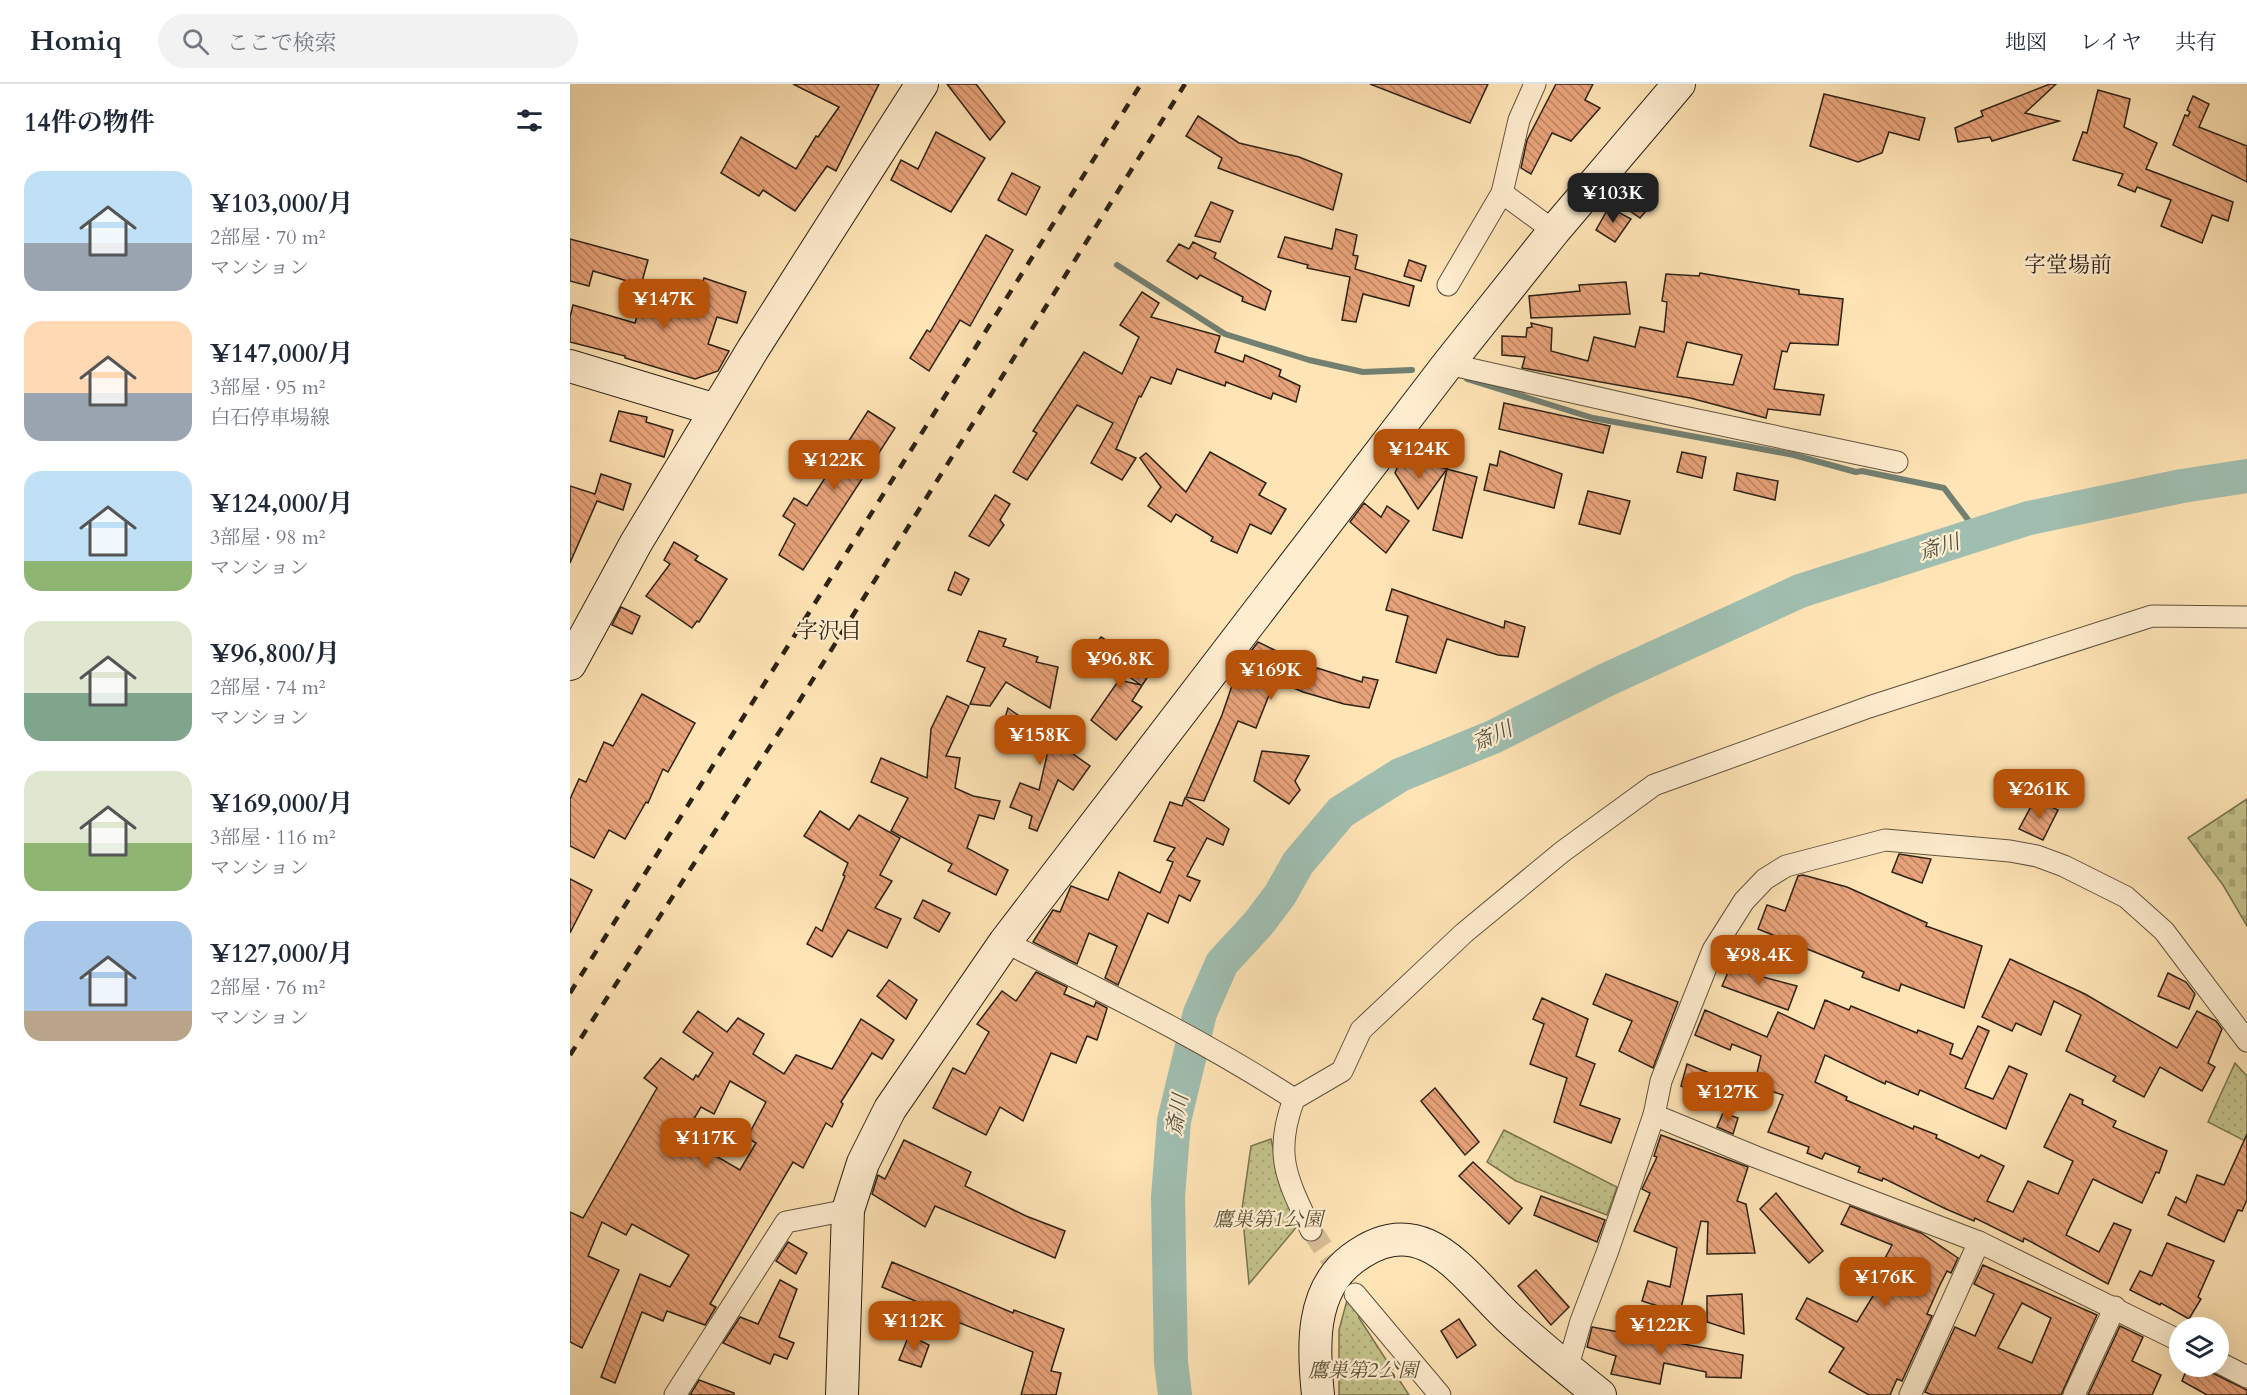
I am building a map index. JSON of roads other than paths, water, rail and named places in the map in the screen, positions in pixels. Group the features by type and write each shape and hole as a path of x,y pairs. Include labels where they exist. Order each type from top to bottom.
{"street":[{"path":"570,664 636,543 922,84"},
{"path":"1448,285 1502,194 1519,120 1535,84"},
{"path":"842,1395 848,1210 863,1163 890,1109 1005,942 1448,364 1554,231 1679,84"},
{"path":"1502,194 1554,231"},
{"path":"1448,364 1897,462"},
{"path":"570,366 717,410"},
{"path":"1311,1230 1289,1183 1281,1144 1294,1099 1342,1071 1361,1030 1464,933 1562,852 1654,785 1869,707 2152,616 2247,617"},
{"path":"1567,1369 1581,1321 1654,1115 1661,1081 1678,1033 1713,950 1744,901 1766,879 1786,866 1885,840 1975,846 2037,856 2083,875 2126,897 2164,931 2247,1041"},
{"path":"1005,942 1143,1012 1294,1099"},
{"path":"1654,1115 1756,1157 1979,1242 2169,1335"},
{"path":"675,1395 786,1222 848,1210"},
{"path":"1318,1395 1316,1334 1322,1299 1330,1282 1343,1266 1360,1253 1404,1238 1442,1251 1466,1271 1511,1320 1600,1395"},
{"path":"1910,1395 1979,1242"},
{"path":"1355,1294 1440,1395"},
{"path":"2074,1395 2115,1307"},
{"path":"2229,1368 2247,1377"}],"waterway":[{"path":"1117,265 1225,334 1309,360 1363,372 1412,370"},
{"path":"1467,379 1593,418 1794,455 1856,472 1862,471 1944,488 1976,534"},
{"name":"斎川","path":"1175,1395 1171,1362 1168,1197 1174,1121 1200,1013 1222,963 1258,924 1280,895 1298,863 1341,812 1400,775 1493,737 1606,680 1800,591 2029,518 2182,486 2247,476"}],"tunnel":[{"path":"1311,1230 1346,1281"}],"railway":[{"path":"570,993 1141,84"},
{"path":"570,1055 800,700 1185,84"}],"district":[{"name":"字堂場前","path":"2068,264"},
{"name":"字沢目","path":"829,630"}],"park label":[{"name":"鷹巣第1公園","path":"1268,1219"},
{"name":"鷹巣第2公園","path":"1363,1370"}]}
